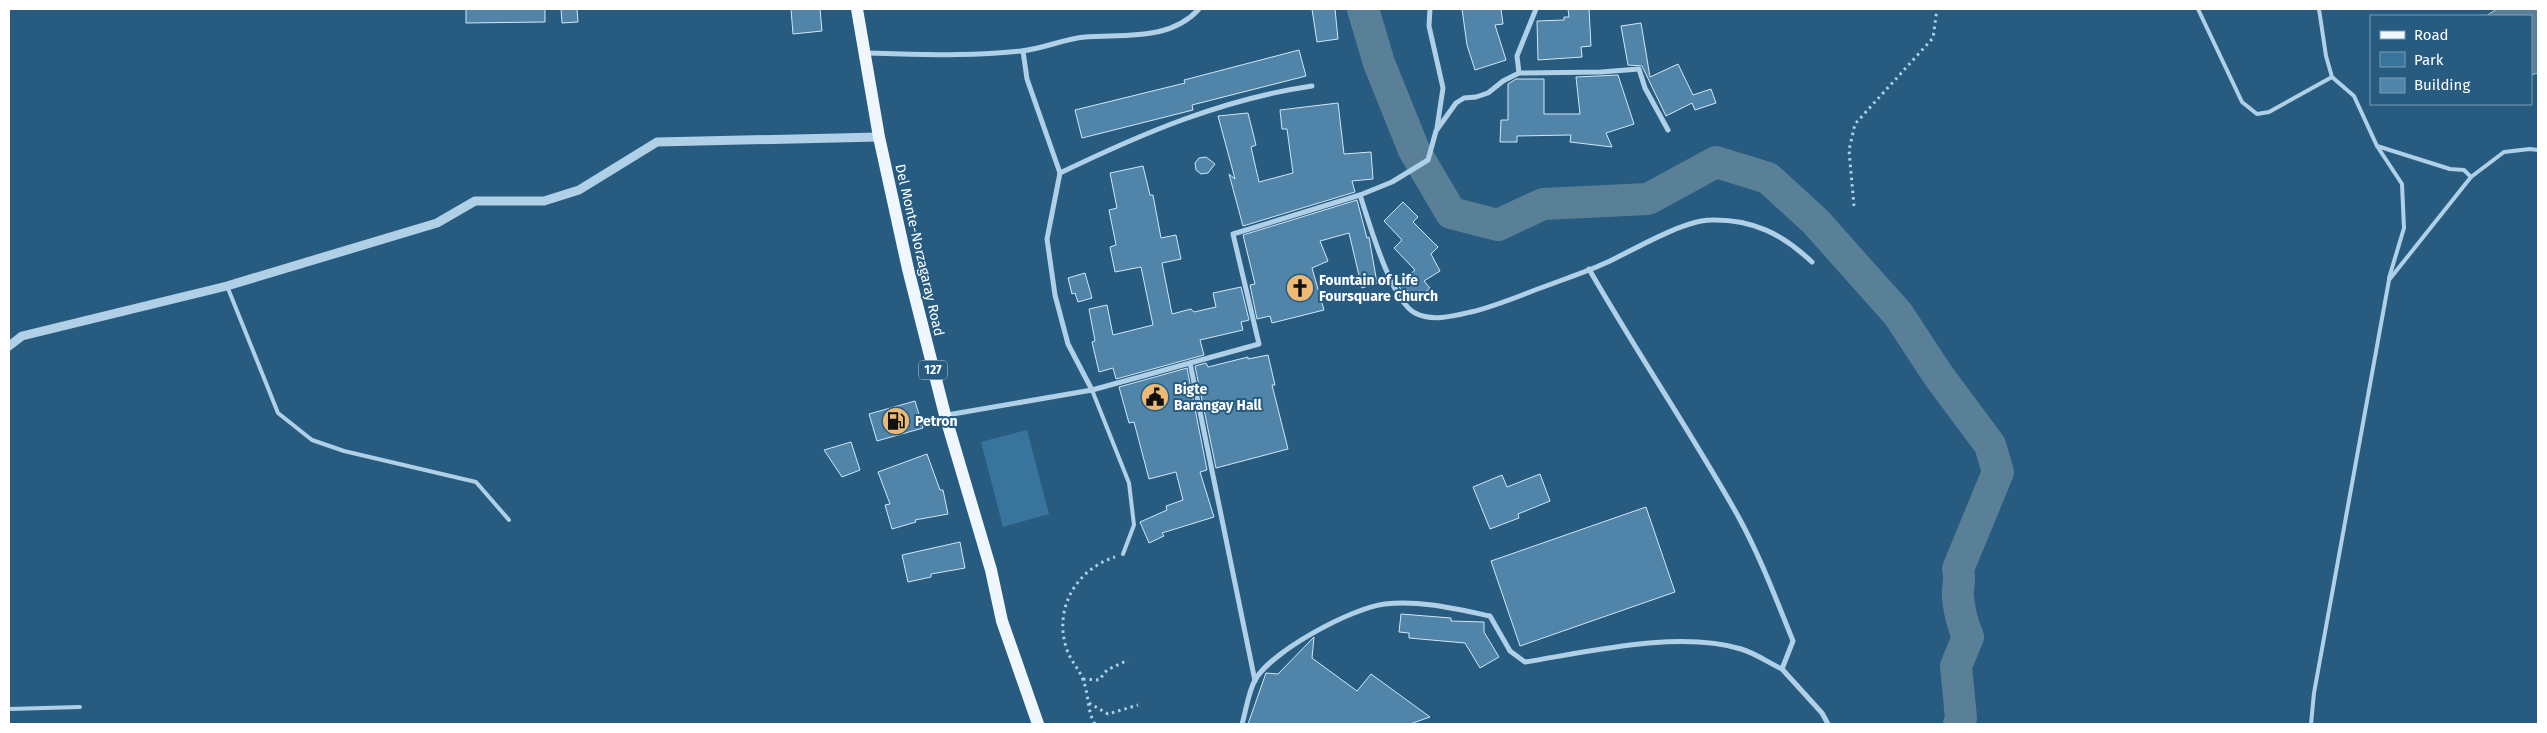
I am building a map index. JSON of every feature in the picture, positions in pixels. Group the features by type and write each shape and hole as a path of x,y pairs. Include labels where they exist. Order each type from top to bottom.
{"main road":[{"name":"Del Monte-Norzagaray Road","path":"857,9 879,137 908,269 945,415 991,570 1002,621 1035,723"}],"street":[{"path":"864,53 956,55 1023,51 1083,38 1152,34 1188,21 1199,9"},
{"path":"945,415 1092,390 1259,344 1232,234 1360,195 1392,182 1428,160 1436,131 1443,88 1428,26 1430,9"},
{"path":"1519,73 1517,56 1536,9"},
{"path":"1023,51 1027,79 1060,173 1047,239 1055,295 1068,344 1092,390"},
{"path":"1436,131 1456,103 1464,98 1476,97 1488,92 1503,81 1519,73 1601,72 1639,69 1645,88 1668,130"},
{"path":"1060,173 1154,129 1273,91 1312,86"},
{"path":"9,346 22,336 227,286 437,223 475,201 544,201 579,190 657,142 879,137"},
{"path":"1360,195 1386,270 1402,302 1415,313 1432,318 1488,308 1589,269 1680,228 1709,220 1732,221 1771,231 1791,243 1812,262"},
{"path":"1589,269 1628,336 1676,409 1739,518 1773,589 1793,641 1782,669"},
{"path":"1190,363 1255,681"},
{"path":"1242,724 1255,681 1269,665 1298,642 1347,615 1384,604 1439,605 1490,616 1510,651 1525,662 1616,647 1700,642 1742,649 1782,669 1822,713 1828,724"}],"lane":[{"path":"2198,9 2242,102 2257,114 2269,112 2332,77"},
{"path":"2311,724 2314,693 2389,280 2404,228 2402,184 2377,146 2354,96 2332,77 2326,56 2319,9"},
{"path":"2377,146 2450,169 2464,170 2471,177"},
{"path":"2389,280 2471,177 2504,152 2538,150"},
{"path":"227,286 278,413 312,440 344,451 476,482 509,520"},
{"path":"1092,390 1129,483 1134,525 1123,554"},
{"path":"9,709 80,707"}],"path":[{"path":"1854,206 1849,150 1855,124 1933,38 1938,9"},
{"path":"1095,724 1083,679 1072,663 1065,644 1062,617 1072,587 1090,568 1105,560 1123,554"},
{"path":"1083,679 1100,680 1107,670 1128,660"},
{"path":"1089,703 1108,714 1138,705"}],"green space":[{"path":"1027,430 1049,514 1003,527 981,442"}],"shaded area":[{"path":"2497,9 2538,9 2538,73 2532,75 2532,15 2488,15"}],"building":[{"path":"466,9 545,9 545,22 466,23"},
{"path":"561,9 577,9 578,22 562,23"},
{"path":"791,9 820,9 822,31 793,34"},
{"path":"1312,9 1335,9 1338,39 1317,42"},
{"path":"1462,9 1501,9 1503,24 1495,25 1506,60 1475,70 1467,45"},
{"path":"1568,9 1589,9 1591,46 1581,47 1582,57 1538,60 1537,21 1564,20 1564,17 1569,17"},
{"path":"1641,23 1650,77 1678,64 1693,95 1711,89 1716,103 1695,110 1692,103 1666,116 1642,66 1628,65 1621,26"},
{"path":"1299,50 1306,76 1192,105 1193,110 1082,138 1075,110 1185,83 1184,80"},
{"path":"1618,75 1634,124 1606,133 1612,147 1570,142 1571,135 1517,136 1517,142 1500,142 1501,120 1508,120 1508,84 1516,79 1544,79 1544,114 1580,114 1576,77"},
{"path":"1338,103 1344,154 1371,152 1373,179 1352,181 1355,192 1243,226 1229,174 1235,179 1218,116 1248,113 1256,145 1251,147 1259,182 1293,173 1287,129 1282,129 1280,110"},
{"path":"1206,157 1215,164 1208,173 1201,174 1196,170 1195,163 1199,158"},
{"path":"1143,166 1150,195 1153,195 1161,238 1176,235 1181,259 1162,263 1172,314 1191,309 1194,312 1216,307 1213,293 1241,287 1249,320 1241,322 1243,330 1200,340 1204,355 1116,379 1113,368 1099,372 1092,342 1095,341 1089,309 1107,305 1113,335 1153,325 1141,267 1115,272 1110,247 1116,245 1109,210 1117,208 1110,173"},
{"path":"1357,200 1367,238 1369,237 1377,283 1362,288 1349,233 1320,241 1328,261 1312,268 1324,310 1272,323 1270,316 1257,319 1250,285 1255,284 1243,235"},
{"path":"1403,202 1418,217 1413,222 1438,247 1431,254 1440,271 1424,281 1430,288 1416,300 1407,290 1403,293 1398,285 1415,270 1394,248 1402,240 1384,221"},
{"path":"1085,273 1092,298 1078,302 1075,293 1072,294 1068,278"},
{"path":"1268,355 1275,385 1272,385 1288,449 1216,468 1195,366 1206,363 1208,367 1248,357 1248,359"},
{"path":"1187,368 1207,470 1200,472 1214,517 1162,533 1164,536 1149,543 1140,522 1167,510 1166,506 1183,500 1176,472 1149,479 1134,422 1129,423 1119,387"},
{"name":"Petron","path":"915,401 923,428 877,441 869,414"},
{"path":"851,442 860,470 842,477 824,450"},
{"path":"927,454 940,490 943,490 948,514 915,520 916,522 892,529 885,505 890,504 878,472"},
{"path":"1540,474 1550,501 1518,514 1519,518 1490,529 1473,487 1502,475 1507,487"},
{"path":"1646,507 1675,592 1520,646 1491,561"},
{"path":"960,542 965,568 931,574 931,577 908,582 902,555"},
{"path":"1401,614 1451,618 1451,621 1484,622 1484,632 1499,657 1480,668 1465,643 1409,638 1409,633 1399,632"},
{"path":"1314,637 1312,658 1357,691 1371,674 1430,717 1410,724 1248,724 1266,673 1278,674"}],"waterway":[{"path":"1363,9 1379,63 1414,150 1451,213 1498,225 1543,204 1648,199 1716,162 1768,178 1815,221 1898,314 1938,375 1990,445 1998,472 1958,569 1959,602 1968,637 1956,666 1961,718 1959,724"}],"place":[{"name":"Fountain of Life Foursquare Church","path":"1300,288"},
{"name":"Bigte Barangay Hall","path":"1155,397"},
{"name":"Petron","path":"896,421"}]}
